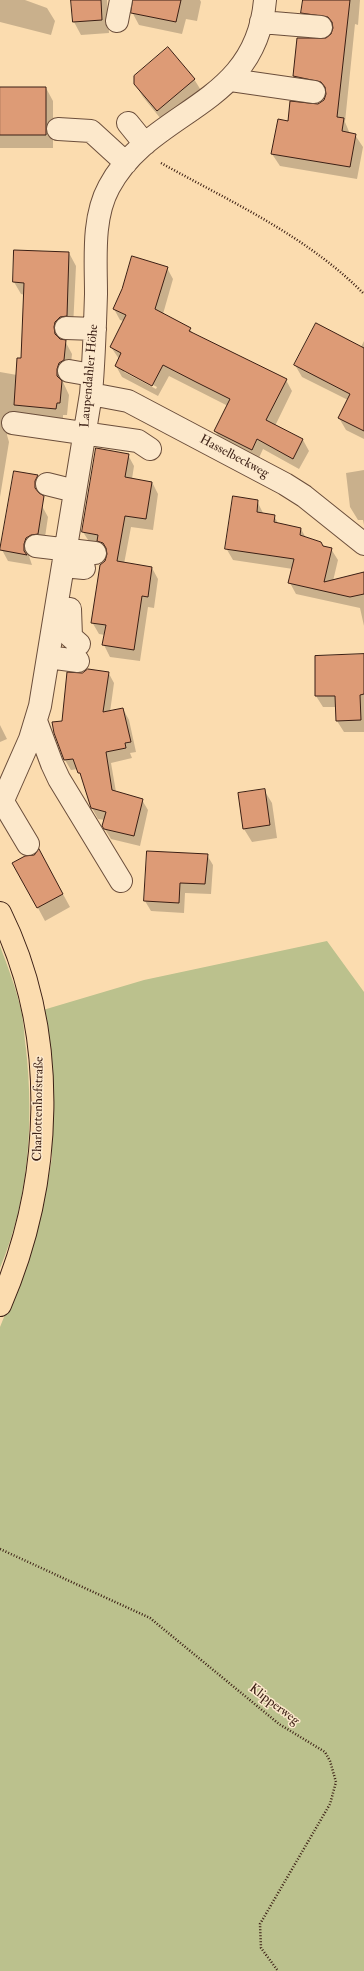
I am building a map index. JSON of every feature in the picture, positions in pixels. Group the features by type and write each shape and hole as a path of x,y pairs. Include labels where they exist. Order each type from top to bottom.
{"main road":[{"name":"Charlottenhofstraße","path":"0,913 17,950 33,1008 39,1046 42,1093 41,1146 35,1192 17,1261 0,1305"}],"street":[{"path":"263,10 302,13"},
{"path":"263,10 321,27"},
{"name":"Laupendahler Höhe","path":"1,805 36,721 48,656 92,384 99,222 103,203 109,188 136,153 231,80 243,64 252,47 263,10"},
{"path":"231,80 314,92"},
{"path":"128,124 136,153"},
{"path":"58,129 91,131 136,153"},
{"path":"66,328 95,330"},
{"name":"Hasselbeckweg","path":"69,371 285,484 304,496 364,544"},
{"path":"13,423 85,432 138,442 150,449"},
{"path":"46,484 75,491"},
{"path":"36,546 64,558 90,561"},
{"path":"48,656 78,652 71,637 70,609 56,608"},
{"path":"36,721 59,779 121,881"},
{"path":"1,805 28,844"}],"path":[{"path":"136,153 303,242 343,273 364,294"},
{"name":"Klipperweg","path":"0,1549 150,1618 278,1724 325,1752 330,1761 336,1782 330,1804 260,1924 261,1948 278,1971"}],"green space":[{"path":"327,941 364,992 364,1971 0,1971 0,1327 26,1262 41,1217 52,1158 52,1087 43,1010 144,980"},
{"path":"0,946 22,1015 28,1077 29,1132 23,1188 10,1242 0,1268"}],"building":[{"path":"71,0 101,0 102,20 73,22"},
{"path":"133,0 181,0 176,22 131,13"},
{"path":"303,0 350,0 337,117 344,118 342,131 356,134 350,167 271,154 278,119 288,121 290,101 318,104 324,100 326,94 325,87 321,82 293,76 297,38 326,38 331,34 333,28 332,22 328,17 301,13"},
{"path":"168,47 195,79 157,111 134,84 134,76"},
{"path":"0,87 46,87 46,135 0,135"},
{"path":"14,250 69,252 67,316 60,317 55,322 54,327 55,334 60,339 66,340 64,360 59,363 57,369 57,376 62,381 60,403 57,403 56,409 14,405 17,358 21,358 24,283 13,282"},
{"path":"132,256 168,267 155,309 191,328 189,331 287,379 266,420 303,439 293,459 257,439 252,450 214,431 230,399 163,365 152,386 115,366 121,353 110,347 126,315 113,309 122,289"},
{"path":"316,323 364,348 364,431 338,418 350,394 294,365"},
{"path":"96,448 129,454 125,477 152,482 146,519 125,516 117,561 152,567 148,597 142,596 134,650 102,645 106,625 91,623 100,565 105,561 107,554 103,543 97,541 98,535 82,532"},
{"path":"14,471 38,475 35,481 35,488 44,496 38,534 31,535 26,538 24,544 24,551 27,555 0,550"},
{"path":"233,496 258,500 257,512 275,515 274,522 301,528 300,535 321,542 323,546 332,548 324,582 364,572 364,594 350,597 288,583 294,559 225,549"},
{"path":"364,654 364,694 360,695 361,720 336,721 335,696 315,696 315,656"},
{"path":"88,669 109,672 103,712 123,708 131,742 125,743 126,748 106,752 112,790 143,799 134,836 104,829 102,826 106,812 91,808 80,773 78,773 73,759 64,760 54,733 52,722 62,721 67,672 82,673"},
{"path":"265,789 270,825 243,829 238,793"},
{"path":"39,849 63,894 37,908 12,863 25,856 34,855"},
{"path":"147,851 208,854 205,884 180,883 179,903 144,901"}]}
